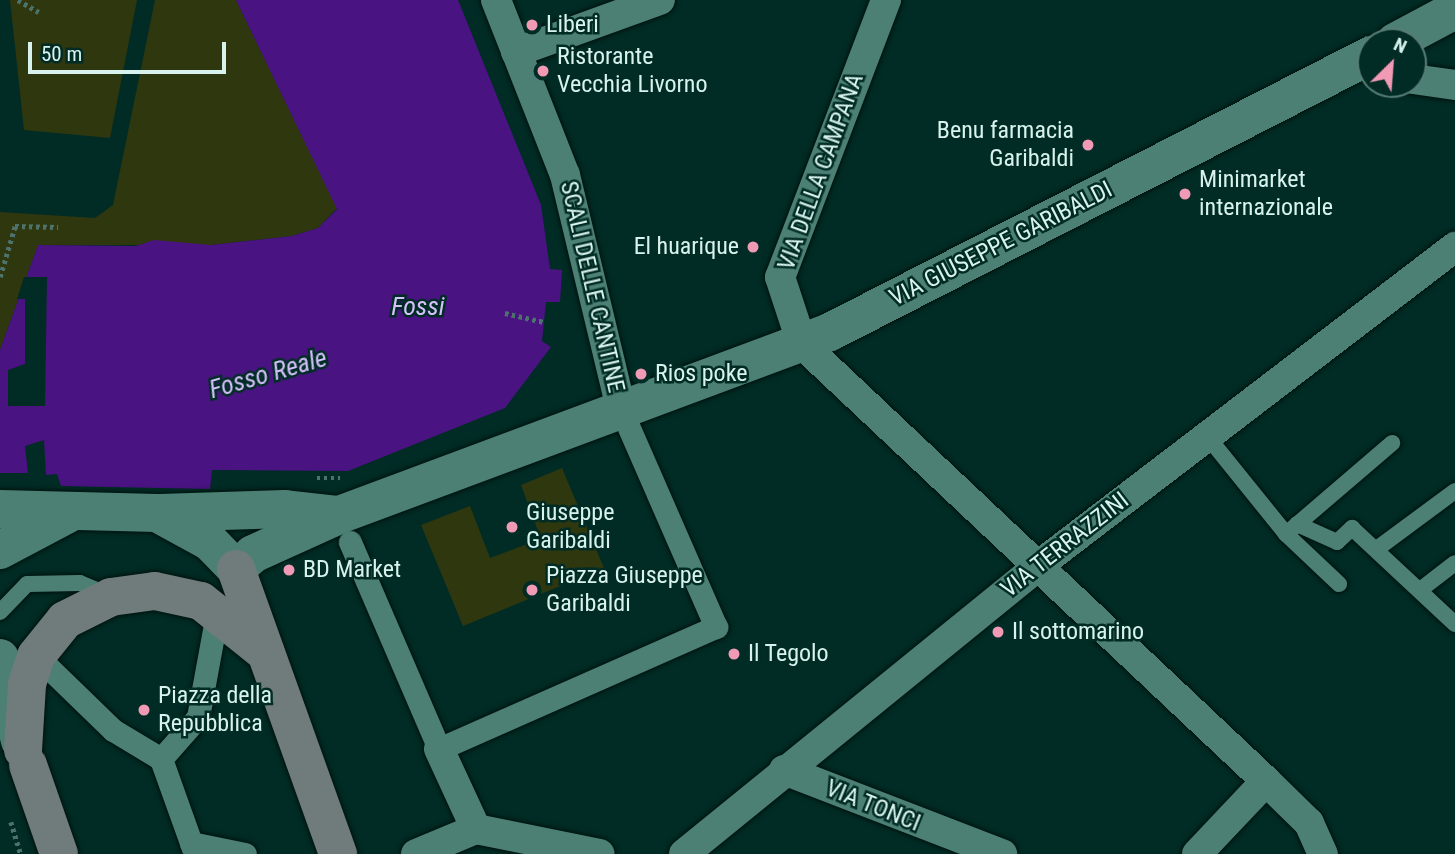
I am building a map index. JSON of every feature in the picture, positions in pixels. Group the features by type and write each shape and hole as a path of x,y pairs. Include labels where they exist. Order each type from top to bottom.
{"main road":[{"path":"236,569 338,854"},
{"path":"59,854 16,739 27,684 39,650 65,620 111,597 155,591 201,601 266,653"}],"street":[{"name":"SCALI DELLE CANTINE","path":"345,528 625,420 565,175 496,0"},
{"path":"516,52 660,0"},
{"name":"VIA DELLA CAMPANA","path":"802,344 780,277 886,0"},
{"path":"1421,28 1455,10"},
{"name":"VIA GIUSEPPE GARIBALDI","path":"625,420 802,344 1357,66"},
{"path":"1427,81 1455,85"},
{"name":"VIA TERRAZZINI","path":"684,854 1039,565 1455,247"},
{"path":"802,344 1039,565 1309,823 1323,854"},
{"path":"439,749 716,627 625,420"},
{"path":"0,509 157,513 285,509 345,528 476,829"},
{"path":"0,550 73,512"},
{"path":"157,513 210,542 236,569 345,528"},
{"path":"161,759 198,717 215,624"},
{"path":"0,657 16,739"},
{"path":"49,668 113,730 161,759 193,849 245,854"},
{"name":"VIA TONCI","path":"784,770 1002,854"},
{"path":"1196,854 1266,781"},
{"path":"416,854 476,829 600,854"}],"lane":[{"path":"1207,436 1339,584"},
{"path":"1292,529 1392,443"},
{"path":"1378,548 1455,491"},
{"path":"1292,529 1337,542 1352,528 1378,548 1455,624"},
{"path":"1420,590 1455,563"},
{"path":"0,612 27,584 80,583 111,597"}],"path":[{"path":"18,0 40,12"},
{"path":"0,277 15,226 58,227"},
{"path":"505,313 544,322"}],"green space":[{"path":"10,0 137,0 110,138 24,130"},
{"path":"155,0 236,0 337,208 318,228 292,236 211,245 38,245 0,350 0,212 95,218 113,205"},
{"path":"562,468 604,568 463,626 421,525 470,506 490,558 541,539 521,485"}],"water":[{"name":"Fossi","path":"236,0 458,0 541,205 550,269 562,270 560,302 546,302 542,341 551,347 505,408 348,471 212,470 210,489 61,486 57,474 46,475 44,440 25,446 28,473 0,473 0,350 38,245 136,246 154,240 211,245 292,236 318,228 337,209"}],"pier":[{"path":"24,277 47,277 45,406 8,406 8,370 25,364 25,299 17,299"}],"place":[{"name":"Liberi","path":"532,25"},
{"name":"Ristorante Vecchia Livorno","path":"543,71"},
{"name":"Benu farmacia Garibaldi","path":"1088,145"},
{"name":"Minimarket internazionale","path":"1185,194"},
{"name":"El huarique","path":"753,247"},
{"name":"Rios poke","path":"641,374"},
{"name":"Giuseppe Garibaldi","path":"512,527"},
{"name":"BD Market","path":"289,570"},
{"name":"Piazza Giuseppe Garibaldi","path":"532,590"},
{"name":"Il sottomarino","path":"998,632"},
{"name":"Il Tegolo","path":"734,654"},
{"name":"Piazza della Repubblica","path":"144,710"}],"water label":[{"name":"Fosso Reale","path":"268,374"}]}
